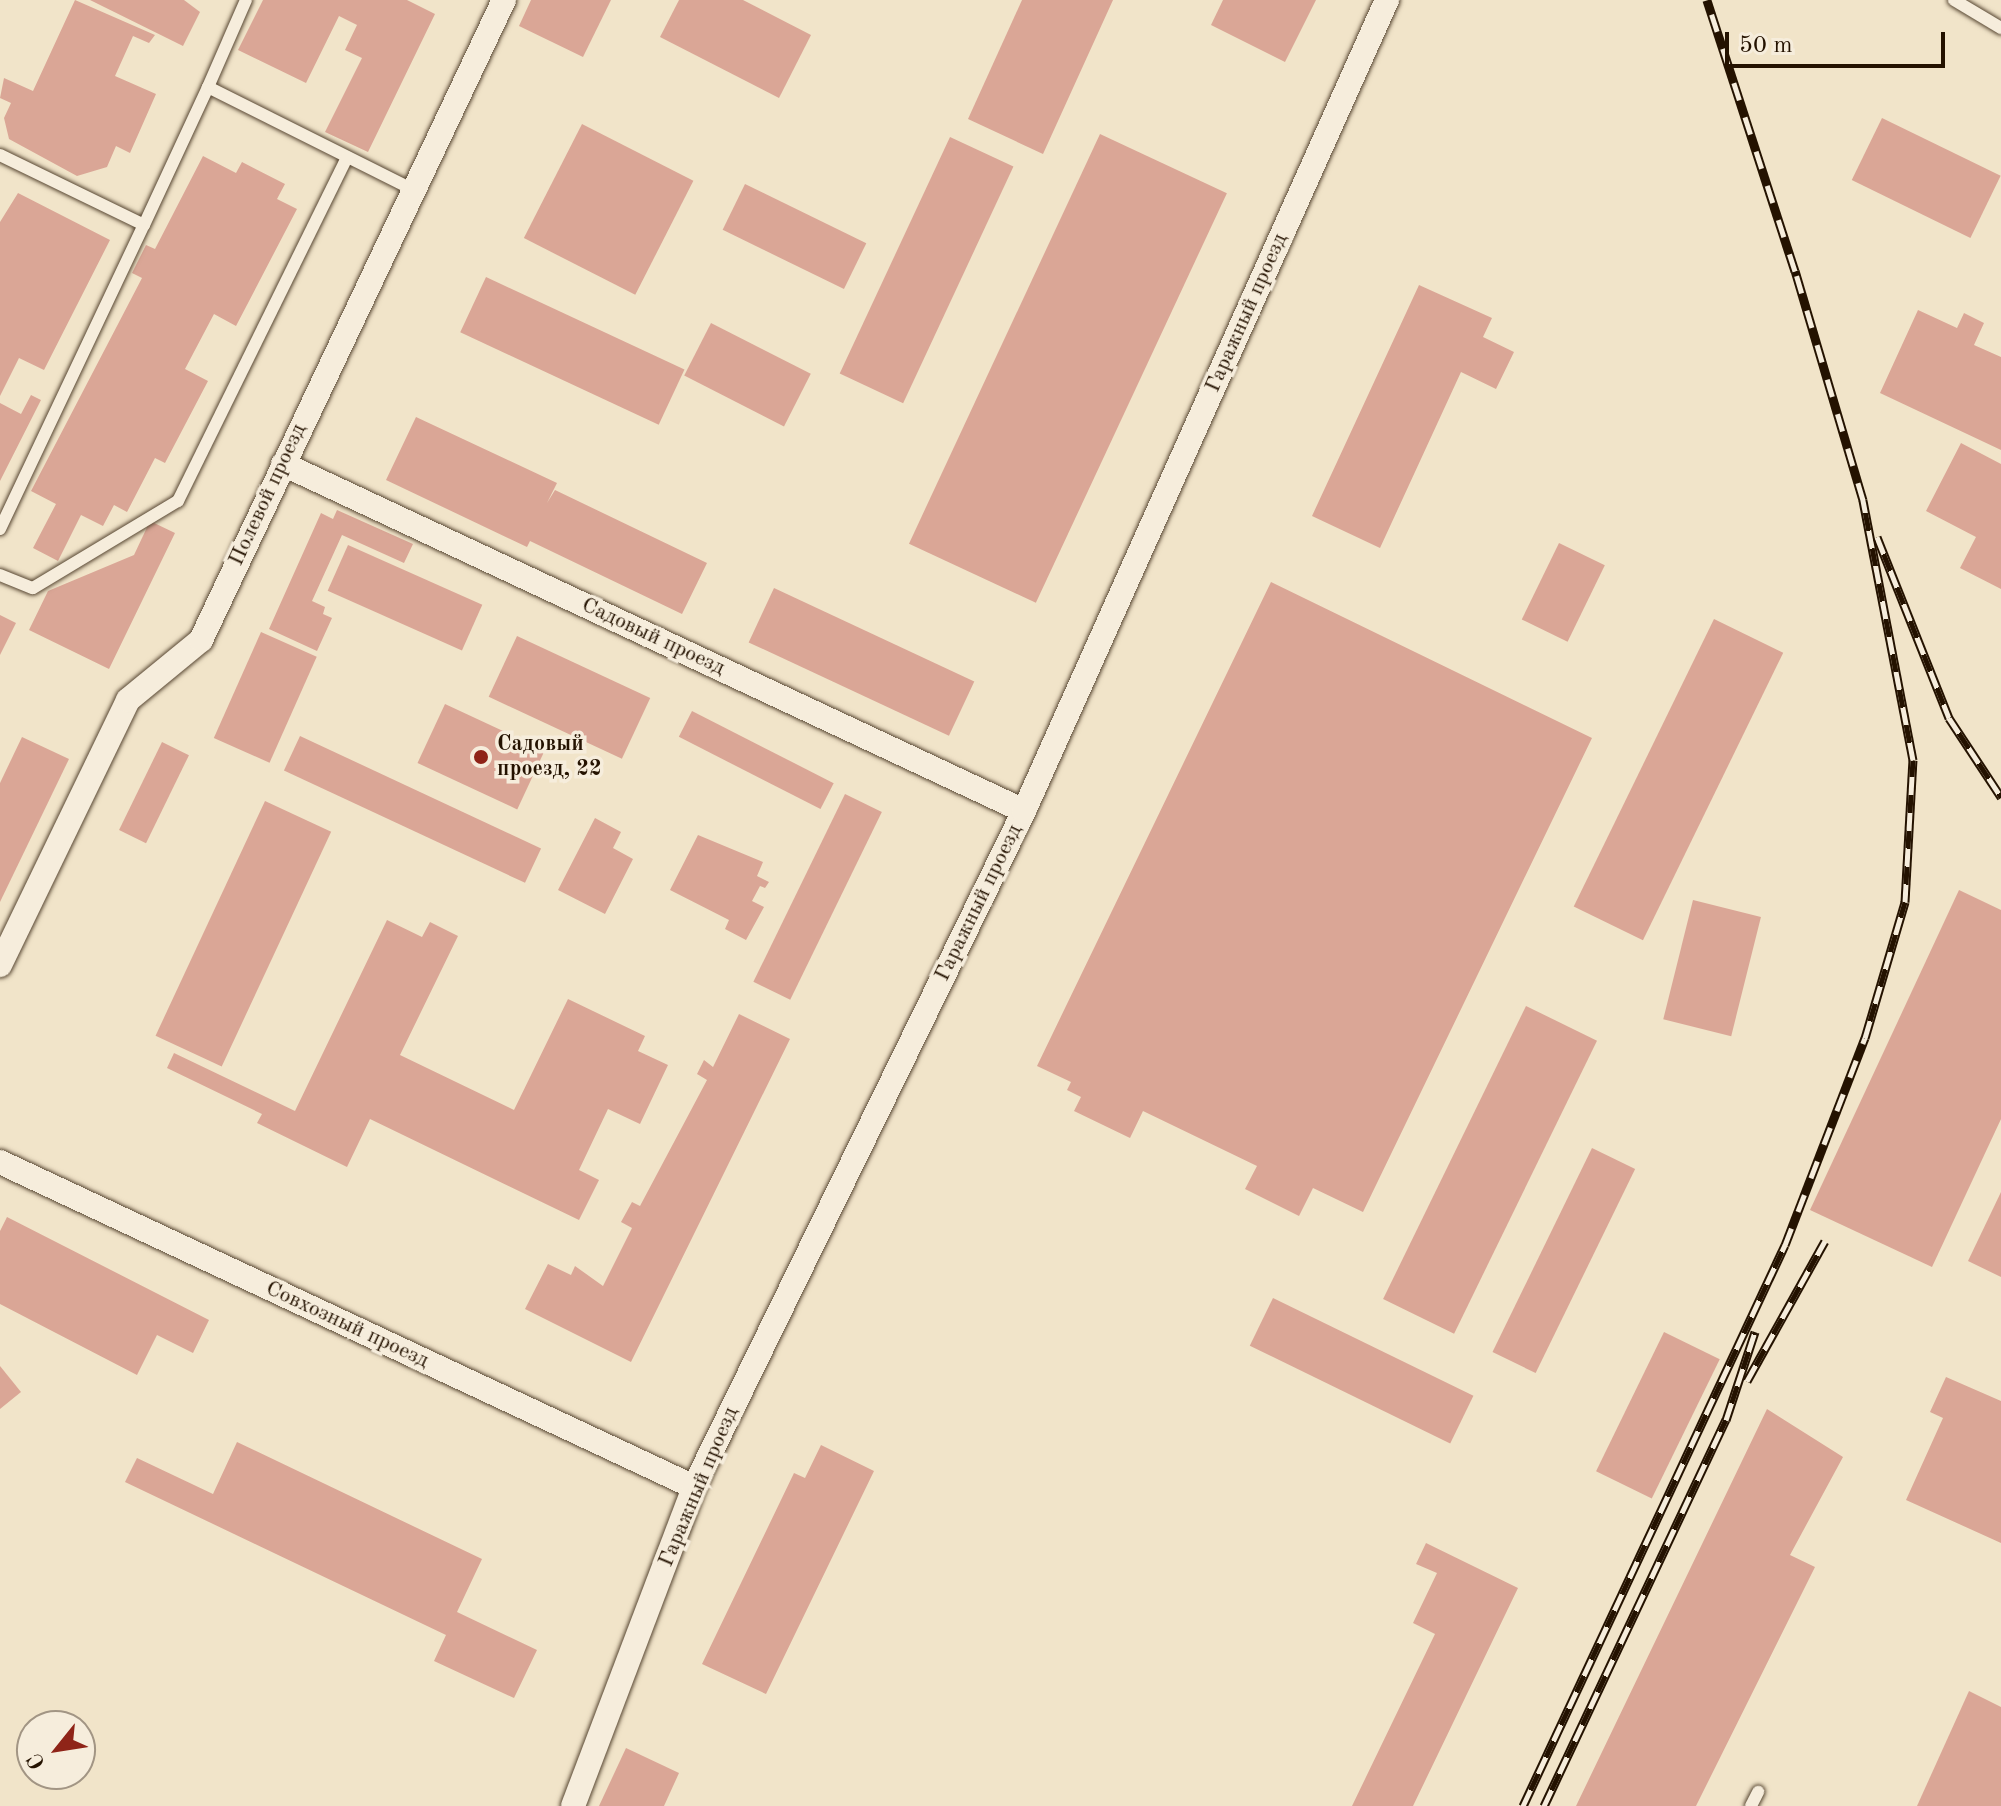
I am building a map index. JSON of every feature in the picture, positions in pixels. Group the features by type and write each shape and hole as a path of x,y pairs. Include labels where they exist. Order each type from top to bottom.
{"street":[{"name":"Полевой проезд","path":"0,965 128,700 201,640 504,0"},
{"name":"Гаражный проезд","path":"573,1806 694,1487 1024,811 1387,0"},
{"name":"Садовый проезд","path":"283,464 1024,811"},
{"name":"Совхозный проезд","path":"0,1162 694,1487"}],"lane":[{"path":"0,529 246,0"},
{"path":"1954,0 2001,28"},
{"path":"208,87 414,190"},
{"path":"0,155 144,225"},
{"path":"0,575 33,588 178,501 347,157"},
{"path":"1751,1806 1758,1792"}],"building":[{"path":"75,0 155,35 149,43 133,36 115,76 156,94 130,153 116,146 107,167 77,176 9,139 4,118 11,103 0,98 4,78 33,91"},
{"path":"90,0 184,0 200,12 183,46"},
{"path":"263,0 407,0 435,14 368,152 325,132 362,58 345,50 357,25 339,16 306,83 238,50"},
{"path":"531,0 611,0 583,57 519,26"},
{"path":"679,0 743,0 811,35 779,98 660,37"},
{"path":"1022,0 1113,0 1043,154 968,119"},
{"path":"1223,0 1316,0 1285,62 1211,25"},
{"path":"1882,118 2001,176 1970,238 1852,180"},
{"path":"582,124 693,181 635,295 524,238"},
{"path":"1100,134 1227,193 1036,603 909,544"},
{"path":"950,137 1013,167 903,403 840,374"},
{"path":"203,156 236,173 242,162 285,184 277,199 297,209 236,326 214,314 185,369 208,381 165,463 155,458 127,512 114,505 103,526 81,515 58,561 33,548 56,504 31,491 142,278 132,273 146,245 155,249"},
{"path":"745,184 866,243 844,289 723,230"},
{"path":"18,193 110,240 44,370 19,358 0,396 0,222"},
{"path":"486,277 684,370 659,425 460,332"},
{"path":"1419,285 1492,318 1483,337 1514,352 1496,389 1461,372 1380,548 1312,516"},
{"path":"1918,310 1957,328 1964,313 1984,323 1974,345 2001,357 2001,450 1880,393"},
{"path":"711,323 811,374 784,426 684,376"},
{"path":"31,395 41,400 0,481 0,403 21,414"},
{"path":"416,417 557,483 547,503 555,490 707,563 682,614 530,541 527,547 386,480"},
{"path":"1961,443 2001,464 2001,589 1960,568 1976,537 1926,511"},
{"path":"337,510 413,544 404,563 342,535 312,601 325,607 323,614 332,618 317,651 269,629 321,513 333,519"},
{"path":"150,521 175,533 109,669 29,630 48,591 134,555"},
{"path":"1559,543 1605,565 1568,642 1522,619"},
{"path":"348,545 482,605 462,650 328,591"},
{"path":"1271,582 1592,738 1363,1212 1313,1188 1299,1216 1245,1189 1257,1166 1143,1111 1130,1138 1074,1111 1081,1097 1067,1090 1071,1082 1037,1066"},
{"path":"774,588 974,681 949,736 749,642"},
{"path":"0,615 16,623 0,655"},
{"path":"1714,619 1783,653 1643,940 1574,907"},
{"path":"261,632 317,657 270,763 214,738"},
{"path":"517,636 650,698 622,759 489,697"},
{"name":"Садовый проезд, 22","path":"445,704 545,750 517,809 418,763"},
{"path":"692,711 834,783 821,809 679,737"},
{"path":"300,736 541,848 525,883 284,770"},
{"path":"22,737 69,759 0,902 0,783"},
{"path":"162,742 189,755 146,843 119,830"},
{"path":"845,794 882,812 790,1000 753,982"},
{"path":"265,801 331,832 222,1067 156,1036"},
{"path":"595,818 621,832 613,848 633,859 605,914 558,890"},
{"path":"698,835 763,862 757,876 769,882 765,888 760,886 752,901 764,907 746,940 725,929 729,920 670,890"},
{"path":"1959,890 2001,910 2001,1119 1932,1267 1810,1210"},
{"path":"1693,900 1761,917 1731,1036 1663,1019"},
{"path":"387,920 422,937 430,922 458,936 400,1055 514,1110 568,999 645,1036 638,1051 668,1065 640,1124 608,1109 579,1170 599,1180 579,1220 370,1119 347,1167 257,1123 262,1114 167,1068 174,1053 295,1111"},
{"path":"1526,1006 1597,1041 1454,1334 1383,1299"},
{"path":"739,1014 790,1039 631,1362 525,1309 548,1264 571,1275 575,1266 603,1286 632,1228 621,1222 632,1202 640,1206 707,1080 697,1074 704,1060 713,1067"},
{"path":"1592,1148 1635,1169 1536,1373 1492,1352"},
{"path":"2001,1192 2001,1277 1968,1261"},
{"path":"7,1217 209,1320 193,1353 157,1335 137,1375 0,1304 0,1231"},
{"path":"1273,1298 1473,1396 1450,1443 1250,1346"},
{"path":"1664,1332 1720,1359 1652,1498 1596,1471"},
{"path":"0,1366 21,1392 0,1409"},
{"path":"1946,1377 2001,1401 2001,1543 1906,1500 1943,1418 1930,1412"},
{"path":"1767,1409 1843,1457 1790,1555 1815,1567 1696,1806 1576,1806"},
{"path":"237,1442 482,1559 457,1612 537,1650 514,1698 434,1661 446,1635 125,1482 137,1458 213,1494"},
{"path":"821,1445 874,1471 766,1694 702,1664 794,1473 805,1478"},
{"path":"1426,1543 1518,1588 1413,1806 1352,1806 1435,1634 1413,1623 1437,1573 1416,1564"},
{"path":"1969,1691 2001,1707 2001,1806 1917,1806"},
{"path":"626,1748 679,1773 664,1806 599,1806"}],"railway":[{"path":"1523,1806 1785,1245 1865,1038 1905,902 1913,760 1863,500 1795,271 1707,0"},
{"path":"1877,537 1949,718 2001,797"},
{"path":"1747,1381 1825,1241"},
{"path":"1544,1806 1726,1420 1755,1332"}],"place":[{"name":"Садовый проезд, 22","path":"481,757"}]}
